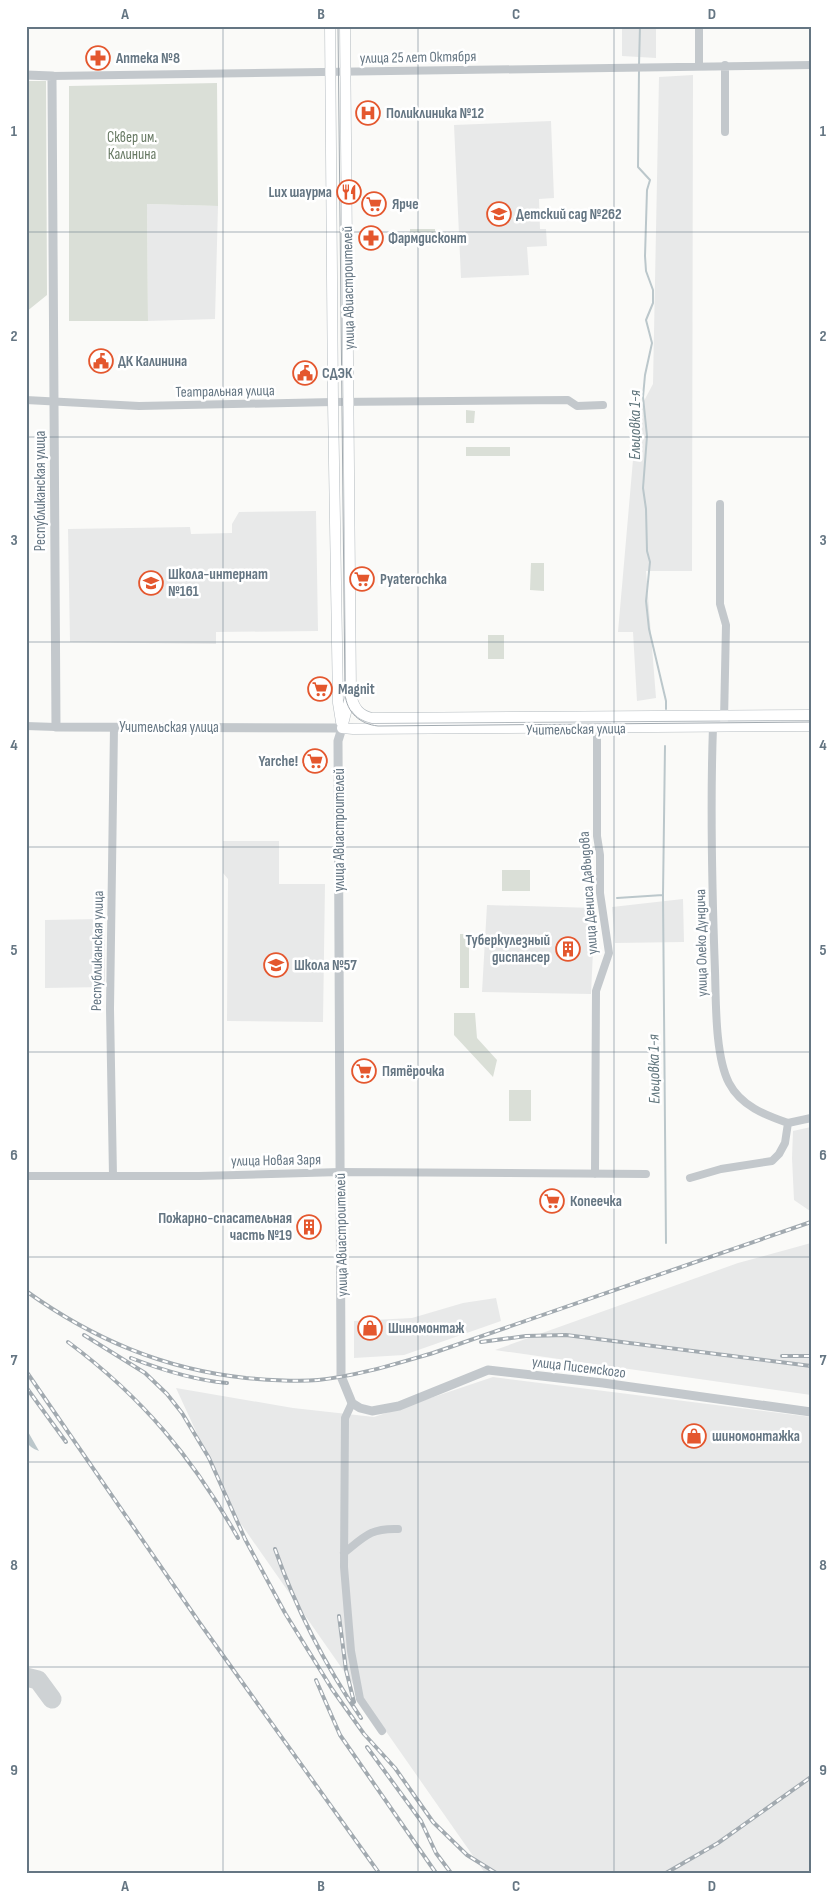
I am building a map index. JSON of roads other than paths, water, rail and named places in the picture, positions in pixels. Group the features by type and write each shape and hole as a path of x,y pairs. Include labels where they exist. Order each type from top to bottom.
{"main road":[{"name":"улица Авиастроителей","path":"330,26 338,703 342,728"},
{"name":"улица Авиастроителей","path":"342,728 351,693 345,26"},
{"path":"351,693 354,708 364,716"},
{"name":"Учительская улица","path":"342,728 356,718 364,716 372,718 811,715"},
{"name":"Учительская улица","path":"342,728 353,730 811,726"}],"street":[{"path":"699,26 699,66"},
{"path":"725,65 725,132"},
{"name":"улица 25 лет Октября","path":"26,75 811,65"},
{"name":"Республиканская улица","path":"52,76 56,727"},
{"name":"Театральная улица","path":"26,400 53,403 138,406 568,400 577,406 603,406"},
{"path":"720,504 720,604 726,625 724,727"},
{"name":"Учительская улица","path":"26,726 342,728"},
{"name":"Республиканская улица","path":"113,1176 110,1009 114,727"},
{"name":"улица Олеко Дундича","path":"713,727 714,951 720,1053 729,1083 743,1101 764,1115 788,1123"},
{"name":"улица Авиастроителей","path":"342,728 338,741 341,1376 352,1403"},
{"name":"улица Дениса Давыдова","path":"595,1174 596,991 609,953 600,893 600,855 597,836 597,728"},
{"path":"690,1178 721,1169 772,1161 779,1154 785,1143 788,1123 811,1118"},
{"name":"улица Новая Заря","path":"26,1176 340,1172 646,1174"},
{"name":"улица Писемского","path":"352,1403 360,1408 372,1411 399,1406 488,1370 603,1383 811,1412"},
{"path":"352,1403 345,1418 344,1553 351,1651 360,1699 382,1731"},
{"path":"344,1553 366,1534 383,1528 398,1529"}],"waterway":[{"name":"Ельцовка 1-я","path":"639,65 640,26"},
{"name":"Ельцовка 1-я","path":"639,70 638,167 650,180 647,190 645,256 646,271 653,290 653,303 646,320 652,343 645,375 643,397 647,436 643,488 646,509 647,551 650,562 646,601 649,629 666,701 666,709"},
{"name":"Ельцовка 1-я","path":"617,898 663,895 665,746"},
{"name":"Ельцовка 1-я","path":"663,895 666,1243"}],"tram line":[{"path":"338,26 345,694 348,707 360,720 378,726 811,722"}],"railway":[{"path":"26,1291 77,1324 130,1349 158,1359 215,1374 291,1381 318,1380 362,1373 433,1353 811,1222"},
{"path":"84,1335 145,1373 167,1394 182,1413 209,1458 245,1539 285,1613 332,1689 364,1734 395,1768 433,1822 467,1855 496,1873"},
{"path":"481,1342 526,1336 566,1335 811,1366"},
{"path":"68,1342 119,1385 164,1431 203,1481 238,1538"},
{"path":"782,1356 811,1356"},
{"path":"131,1358 178,1374 202,1380 227,1383"},
{"path":"26,1371 199,1622 379,1873"},
{"path":"26,1387 66,1442"},
{"path":"275,1549 292,1593 312,1636 335,1678 361,1718"},
{"path":"339,1616 346,1670 354,1702"},
{"path":"316,1680 340,1735 436,1873"},
{"path":"367,1747 421,1821 436,1853 451,1873"},
{"path":"666,1873 718,1843 811,1777"}],"place":[{"name":"Аптека №8","path":"98,58"},
{"name":"Поликлиника №12","path":"368,113"},
{"name":"Lux шаурма","path":"349,192"},
{"name":"Ярче","path":"374,204"},
{"name":"Детский сад №262","path":"499,214"},
{"name":"Фармдисконт","path":"371,238"},
{"name":"ДК Калинина","path":"101,361"},
{"name":"СДЭК","path":"305,373"},
{"name":"Pyaterochka","path":"362,579"},
{"name":"Школа-интернат №161","path":"151,583"},
{"name":"Magnit","path":"320,689"},
{"name":"Yarche!","path":"315,761"},
{"name":"Туберкулезный диспансер","path":"568,949"},
{"name":"Школа №57","path":"276,965"},
{"name":"Пятёрочка","path":"364,1071"},
{"name":"Копеечка","path":"552,1201"},
{"name":"Пожарно-спасательная часть №19","path":"309,1227"},
{"name":"Шиномонтаж","path":"370,1328"},
{"name":"шиномонтажка","path":"694,1436"}],"park label":[{"name":"Сквер им. Калинина","path":"132,146"}]}
